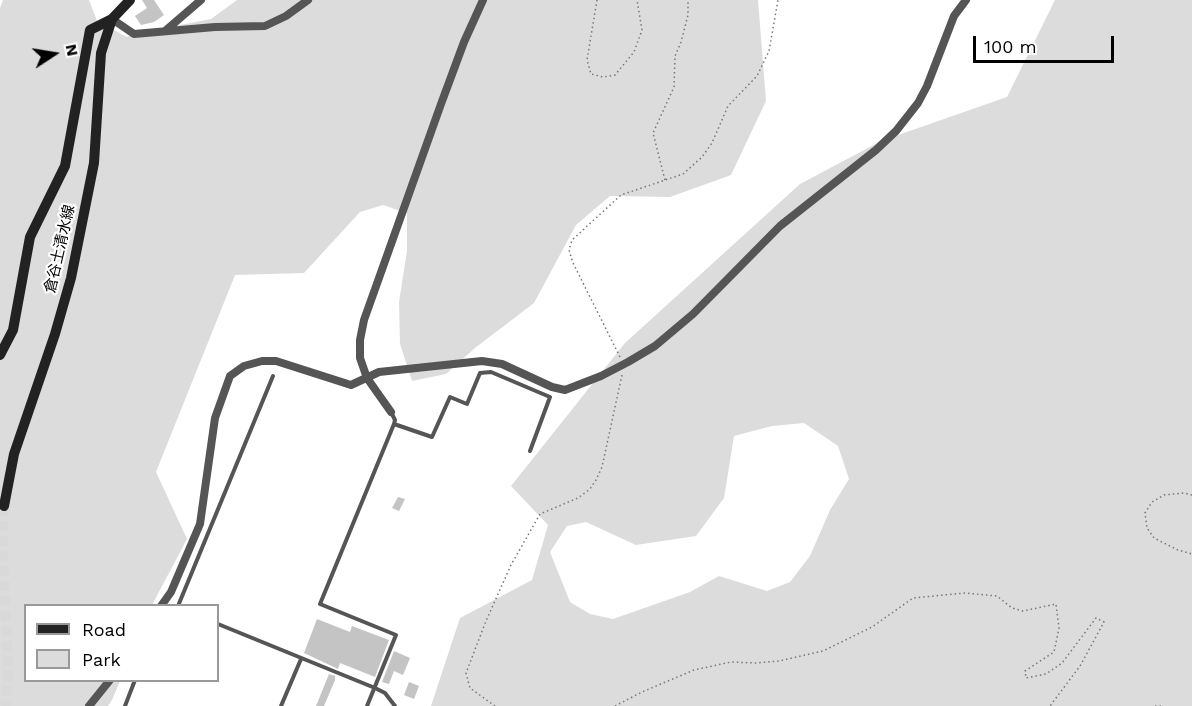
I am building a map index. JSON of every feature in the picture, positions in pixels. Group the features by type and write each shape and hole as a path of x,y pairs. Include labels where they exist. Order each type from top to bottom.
{"main road":[{"name":"倉谷土清水線","path":"4,506 14,454 55,334 71,278 94,163 101,53 112,19 130,0"},
{"path":"0,355 13,330 30,237 65,166 90,30 112,19"}],"street":[{"path":"165,31 201,0"},
{"path":"112,19 134,34 265,26 286,16 308,0"},
{"path":"391,412 367,378 360,358 360,340 364,320 444,96 483,0"},
{"path":"162,604 171,592 200,524 215,418 230,376 244,366 262,361 276,361 351,385 380,372 482,361 502,364 552,387 565,390 601,376 655,346 693,314 780,226 876,150 896,131 918,103 927,86 954,16 966,0"},
{"path":"89,706 109,682"}],"lane":[{"path":"394,424 432,437 450,397 467,404 480,373 490,372 550,397 530,451"},
{"path":"179,604 273,376"},
{"path":"367,706 396,635 320,604 394,424 391,412"},
{"path":"219,624 375,688 385,693 395,706"},
{"path":"281,706 301,659"},
{"path":"125,706 135,682"}],"path":[{"path":"597,0 587,60 591,74 603,77 615,75 634,52 642,30 637,0"},
{"path":"665,181 653,133 674,87 675,56 688,15 688,0"},
{"path":"495,706 470,688 466,673 490,611 532,525 540,514 578,498 590,489 596,480 602,467 624,364 573,263 569,250 572,240 621,195 683,174 702,157 712,143 728,106 757,76 769,51 778,0"},
{"path":"1192,495 1164,495 1152,502 1145,513 1147,528 1154,538 1192,554"},
{"path":"615,706 694,670 731,662 779,661 823,651 872,627 913,598 965,593 997,596 1012,608 1023,611 1056,604 1059,628 1054,652 1025,671 1026,678 1046,674 1062,663 1096,618 1104,622 1080,666 1050,706"},
{"path":"1155,706 1161,706"}],"green space":[{"path":"3,0 89,0 97,21 127,37 211,19 237,0 758,0 766,101 731,175 670,197 610,196 576,225 534,303 475,348 446,374 412,381 400,344 399,302 407,251 407,213 383,205 360,212 304,273 235,275 156,472 187,539 153,604 24,604 24,682 120,682 112,700 108,706 0,706 0,8"},
{"path":"1055,0 1192,0 1192,706 431,706 460,618 532,580 548,525 511,486 625,343 800,184 881,141 1007,97","holes":["804,423 838,446 849,479 830,510 810,556 790,582 767,591 719,576 690,592 613,619 590,614 570,602 550,552 567,526 586,522 636,545 696,536 724,498 734,436 772,426"]}],"building":[{"path":"142,0 154,0 164,15 154,22 141,25 135,16 147,8"},
{"path":"398,497 405,499 399,511 392,508"},
{"path":"317,619 350,632 352,626 389,640 375,677 340,663 338,669 304,653"},
{"path":"394,651 410,658 403,675 394,671 389,684 382,682"},
{"path":"329,674 335,676 335,680 324,706 316,706"},
{"path":"409,682 419,686 414,699 404,695"}],"tunnel":[{"path":"4,506 3,548 8,667 6,706"}]}
